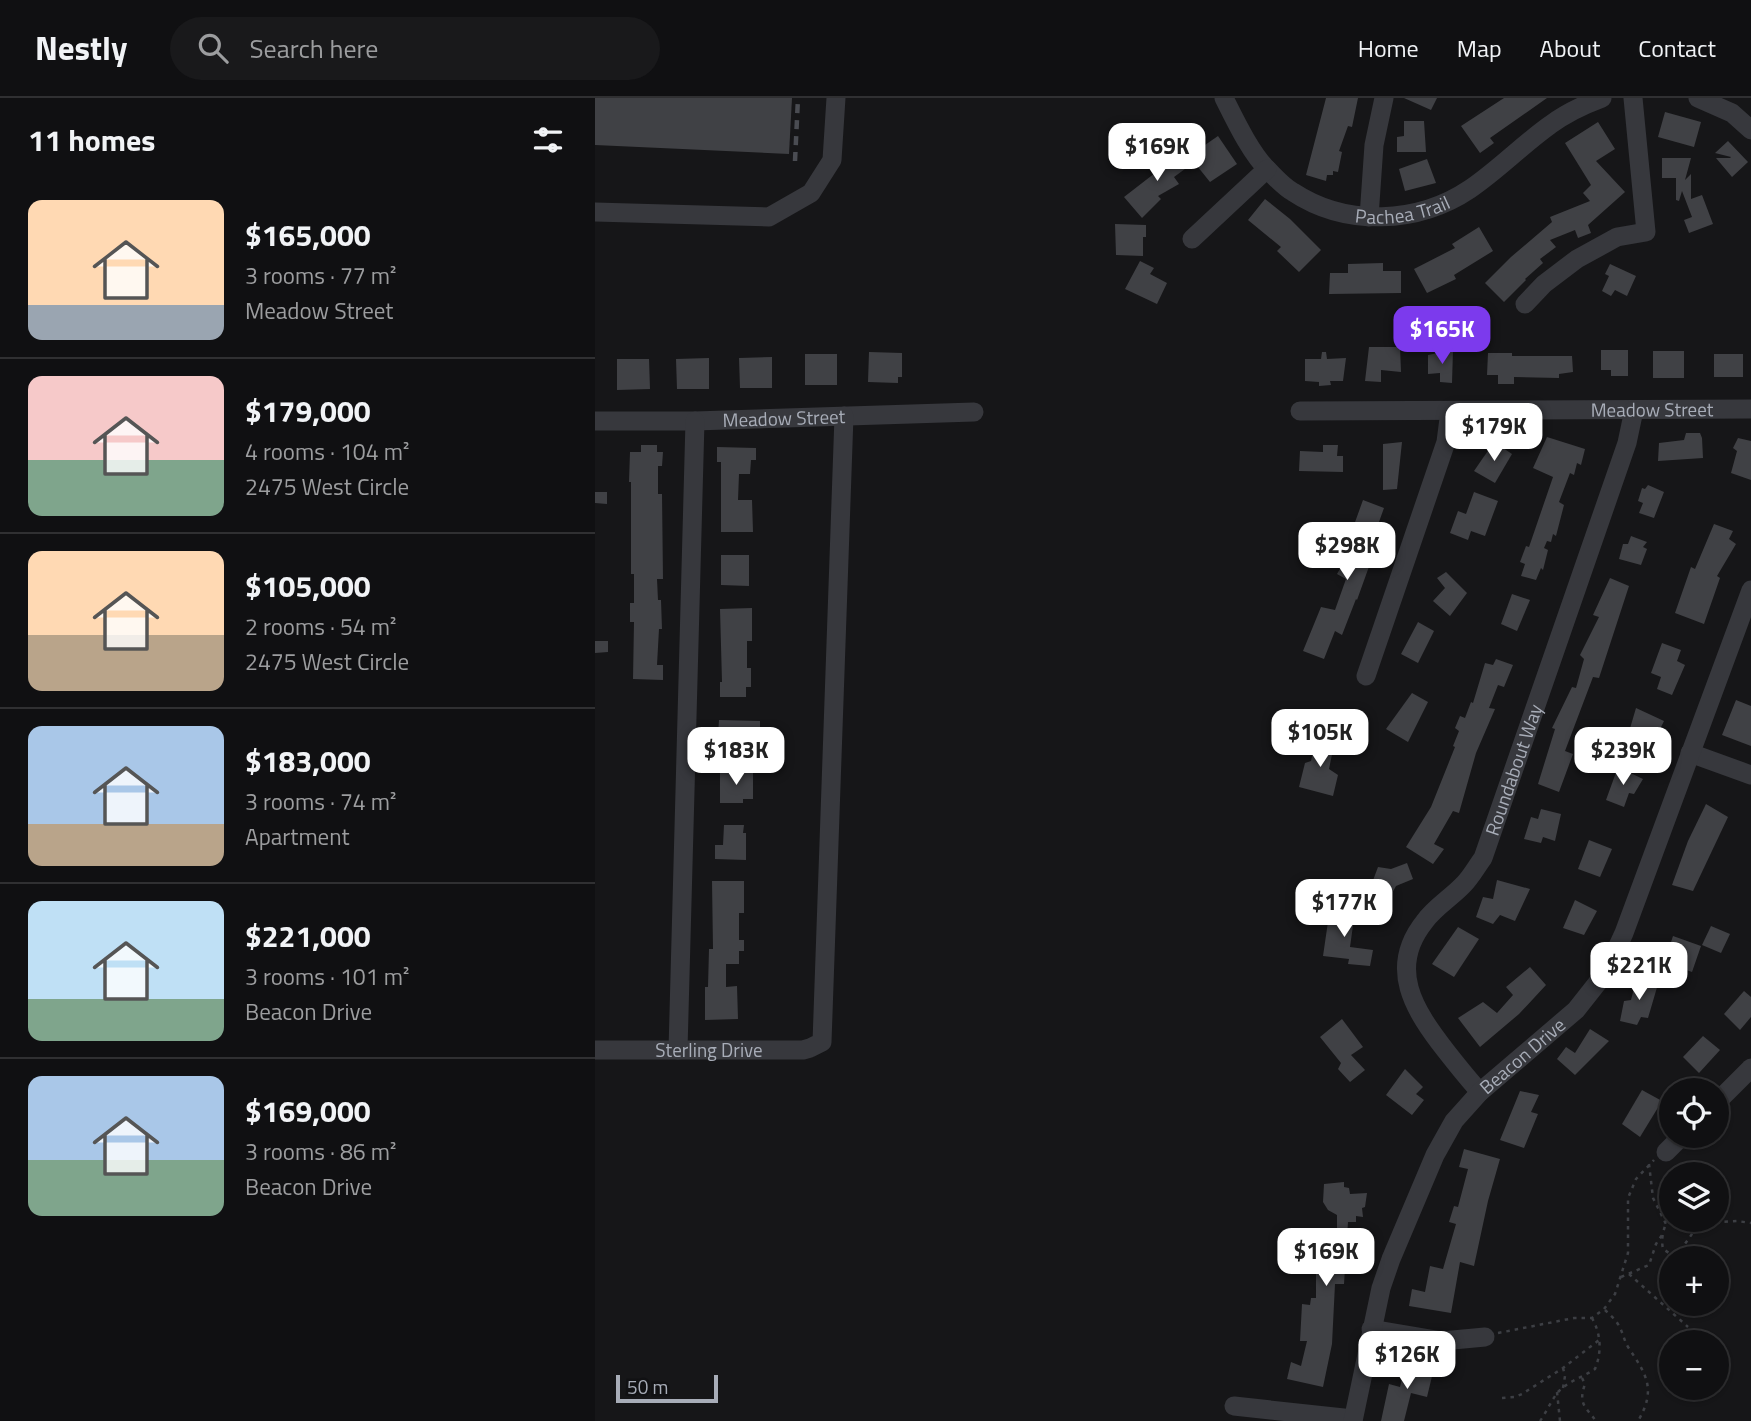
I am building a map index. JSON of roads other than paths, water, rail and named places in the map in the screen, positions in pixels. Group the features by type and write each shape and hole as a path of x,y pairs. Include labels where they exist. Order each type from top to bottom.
{"street":[{"path":"595,212 769,217 811,193 832,160 836,98"},
{"name":"Pachea Trail","path":"1224,98 1238,127 1266,169 1292,192 1330,211 1369,217 1410,215 1440,206 1470,189 1549,125 1578,107 1602,98"},
{"path":"1369,217 1374,145 1384,98"},
{"path":"1525,304 1544,284 1577,259 1616,237 1646,232 1633,98"},
{"path":"1697,98 1731,113 1751,130"},
{"path":"1192,239 1266,169"},
{"name":"Meadow Street","path":"1300,411 1751,409"},
{"name":"Roundabout Way","path":"1480,1092 1429,1029 1414,1005 1407,984 1407,959 1414,937 1426,919 1466,882 1483,858 1627,443 1634,410"},
{"path":"1366,676 1446,442 1450,411"},
{"name":"Meadow Street","path":"595,421 695,421 974,412"},
{"name":"Sterling Drive","path":"595,1050 803,1050 822,1042 843,416"},
{"path":"678,1050 695,421"},
{"name":"Beacon Drive","path":"1353,1420 1381,1288 1435,1155 1454,1121 1480,1092 1576,1010 1606,972 1624,933 1751,590"},
{"path":"1690,753 1751,775"},
{"path":"1729,1090 1751,1069"},
{"path":"1666,1152 1670,1148"},
{"path":"1371,1329 1442,1341 1485,1337"},
{"path":"1234,1406 1353,1420"}],"railway":[{"path":"795,161 798,98"}]}
